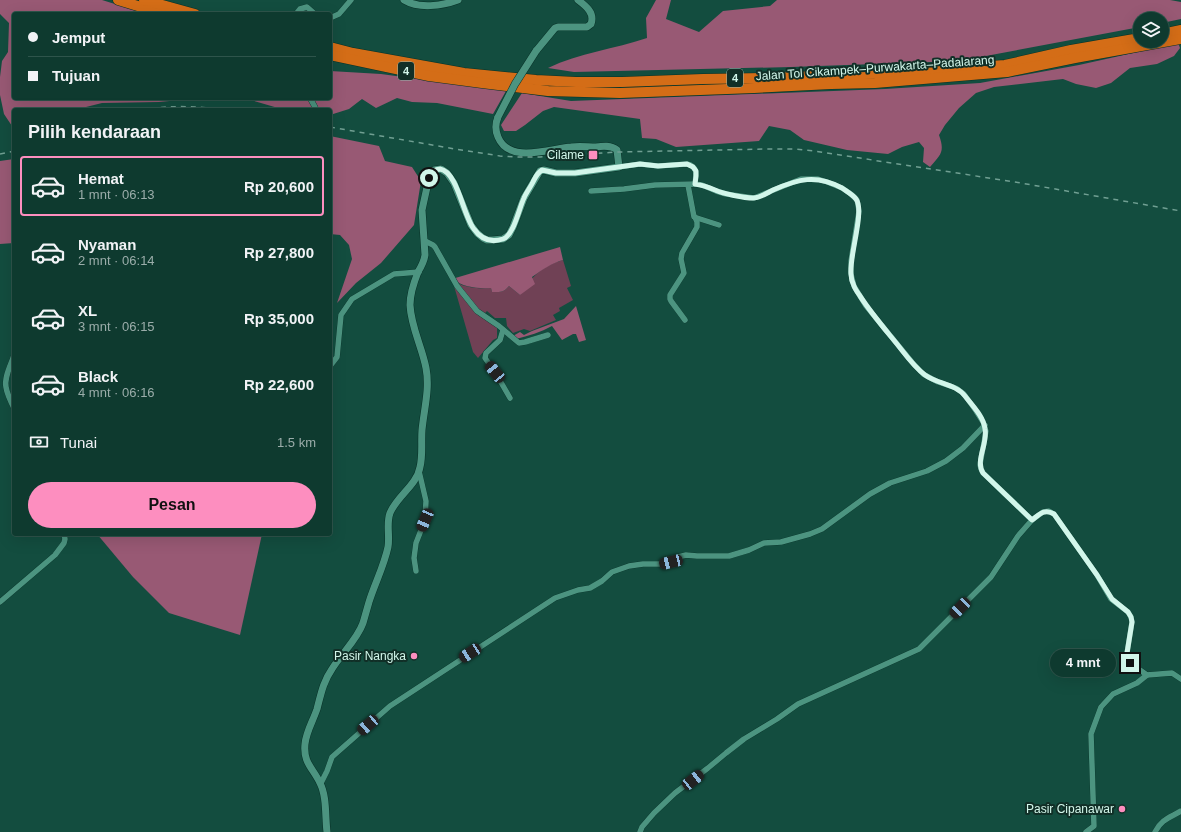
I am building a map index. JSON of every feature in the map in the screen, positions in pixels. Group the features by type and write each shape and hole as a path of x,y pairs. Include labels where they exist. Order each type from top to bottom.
{"highway":[{"path":"118,0 157,12"},
{"path":"144,0 188,12"},
{"path":"1169,33 1181,30"},
{"name":"Jalan Tol Cikampek–Purwakarta–Padalarang","path":"332,48 353,53 464,73 536,80 622,82 888,73 1005,65 1070,50 1133,39"},
{"name":"Jalan Tol Cikampek–Purwakarta–Padalarang","path":"332,55 397,70 482,83 548,91 620,94 875,83 1007,72 1181,39"}],"street":[{"path":"332,17 339,14 351,0"},
{"path":"404,0 427,6 444,4 458,0"},
{"path":"578,0 591,13 591,24 587,27 555,28 536,51 515,84 498,117 495,127 500,142 503,146 514,152 541,152 571,147 610,147 617,150 619,168"},
{"path":"298,12 306,6 313,12"},
{"path":"327,832 324,795 320,783 306,760 304,751 305,742 317,710 323,685 330,670 358,634 363,624 386,552 389,537 388,521 391,512 416,477 420,467 422,428 428,385 426,366 413,323 410,307 411,298 419,272 424,262 425,241 422,210 431,173 441,169 450,176 466,210 470,223 483,238 487,240 503,239 509,234 514,227 524,198 540,171 544,170 556,173 575,173 640,164 658,166 687,164 693,167 696,171 695,184"},
{"path":"591,191 655,185 695,184 726,194 754,198 801,180 818,179 842,188 851,194 856,200 859,211 850,261 854,286 866,306 923,374 956,388 964,394 985,426 986,431 981,458 981,469 983,473 1032,520"},
{"path":"685,320 671,301 670,295 684,273 681,256 697,227 688,185"},
{"path":"695,217 720,225"},
{"path":"425,241 435,247 456,286 467,300 477,310 520,343 548,335"},
{"path":"332,363 337,357 341,315 352,299 394,274 419,272"},
{"path":"503,330 500,340 486,353 485,358 510,398"},
{"path":"12,361 7,375 6,388 12,403"},
{"path":"320,783 327,771 332,756 390,706 555,598 590,588 602,582 612,572 629,566 671,562 686,555 729,556 749,550 764,543 789,540 810,534 822,529 870,494 890,483 912,477 946,461 963,448 985,426"},
{"path":"416,571 414,558 416,543 425,520 426,501 419,471"},
{"path":"640,832 642,827 654,813 675,793 744,739 798,704 919,649 991,576 1018,536 1032,520 1043,512 1049,511 1054,514 1112,599 1128,612 1132,622 1127,648 1128,659 1130,663 1147,675"},
{"path":"0,602 55,555 64,543 64,536"},
{"path":"1086,832 1094,826 1091,734 1101,707 1113,694 1137,683 1147,675 1172,673 1181,679"},
{"path":"1155,832 1162,821 1181,811"}],"shaded area":[{"path":"0,0 102,0 141,12 12,12 12,100 180,100 102,103 82,108 12,108 12,126 4,114 0,95 2,61 8,52 9,23 0,14"},
{"path":"656,0 671,0 666,19 699,32 723,11 770,6 777,0 1170,0 1181,2 1181,19 1169,22 1169,12 1133,12 1133,28 959,61 574,72 548,68 585,55 647,38 646,18"},
{"path":"1178,43 1180,48 1174,56 1157,64 1130,68 1111,83 1096,88 1076,84 1063,79 994,87 976,93 959,108 945,125 939,135 942,145 941,152 930,167 923,162 924,148 919,142 902,147 888,154 847,150 804,140 790,130 769,126 759,141 676,147 656,139 642,138 640,119 554,107 543,111 516,131 504,131 501,125 522,93 571,101 885,89 980,83 1079,65 1156,48 1169,48 1169,45"},
{"path":"332,71 381,74 506,91 493,114 437,103 412,102 397,98 376,108 362,99 349,109 332,114 332,108 278,108 251,100 332,100"},
{"path":"332,136 379,146 385,161 412,167 421,181 414,225 381,263 356,283 337,303 352,259 349,245 340,235 332,234"},
{"path":"12,159 12,243 0,244 0,161"},
{"path":"560,247 563,260 543,269 532,277 535,284 520,295 509,286 502,292 492,292 491,288 471,287 456,282 452,279"},
{"path":"563,260 571,286 567,288 573,300 559,308 560,311 553,315 556,320 530,331 524,329 513,333 507,326 506,318 495,318 487,311 483,315 497,328 497,338 493,340 478,358 473,352 452,279 460,284 470,287 491,288 492,292 502,292 509,286 520,295 538,273 549,265"},
{"path":"576,306 586,340 579,342 576,334 573,334 562,340 552,326 534,334 516,339 513,336 520,332 524,335 564,319"},
{"path":"99,536 262,536 240,635 169,613 133,577"}],"railway":[{"path":"155,108 205,108"},
{"path":"332,127 455,149 500,156 518,157 618,152 794,149 1015,182 1181,211"},
{"path":"0,154 12,151"}],"place":[{"name":"Cilame","path":"593,155"},
{"name":"Pasir Nangka","path":"414,656"},
{"name":"Pasir Cipanawar","path":"1122,809"}],"route":[{"path":"429,178 434,170 441,169 450,176 466,210 471,225 477,233 487,240 503,239 509,234 514,227 524,198 538,174 542,170 556,173 575,173 640,164 658,166 687,164 693,167 696,171 695,184 702,185 722,193 743,197 757,198 801,180 818,179 842,188 851,194 856,200 859,211 850,261 854,286 866,306 923,374 938,382 956,388 964,394 976,411 983,422 986,431 980,465 983,473 1032,520 1043,512 1049,511 1054,514 1112,599 1128,612 1132,622 1127,648 1130,663"}]}
